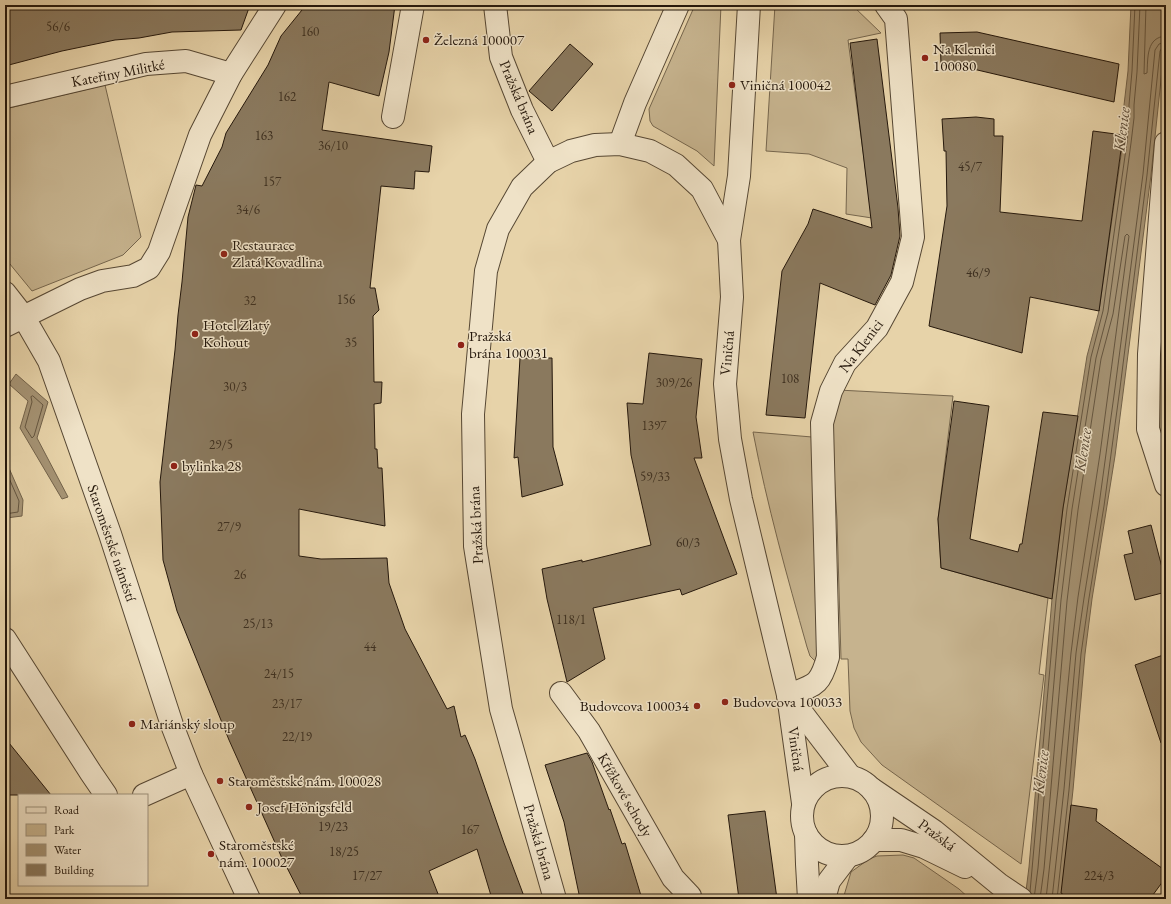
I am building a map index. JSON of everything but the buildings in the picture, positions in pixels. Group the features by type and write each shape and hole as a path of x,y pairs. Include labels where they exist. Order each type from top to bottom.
{"street":[{"path":"14,321 80,289 102,282 132,276 149,268 159,252 200,135 231,74 275,5"},
{"path":"393,117 413,5"},
{"name":"Pražská brána","path":"495,5 501,57 522,110 548,162"},
{"path":"620,144 635,103 678,5"},
{"name":"Viničná","path":"749,5 739,176 729,240 732,297 725,384 730,439 741,499 788,695 803,803"},
{"name":"Na Klenici","path":"788,695 814,686 824,674 828,657 822,423 827,404 831,391 845,363 877,328 902,282 913,238 896,20 886,5"},
{"name":"Kateřiny Militké","path":"5,97 146,64 186,61 231,74"},
{"path":"1166,143 1149,354 1148,422 1148,429 1166,485"},
{"name":"Pražská brána","path":"555,899 501,709 496,686 475,546 473,414 486,271 498,229 522,187 548,162 571,151 595,145 620,144 650,151 676,165 702,189 729,240"},
{"name":"Staroměstské náměstí","path":"5,293 14,321 50,361 110,534 172,725 192,774 250,899"},
{"path":"5,639 105,794"},
{"name":"Křížkové schody","path":"561,693 589,731 673,878 690,896"},
{"name":"Viničná","path":"788,695 850,776"},
{"path":"146,794 192,774"},
{"path":"806,834 814,844 824,852 836,856 848,856 862,850 874,840 881,823 881,805 872,789 862,781 850,776 836,776 822,781 811,790 803,803 802,819 806,834 809,899"},
{"name":"Pražská","path":"872,789 934,831 1000,885 1021,899"},
{"name":"Pražská","path":"874,840 901,840 924,847 1000,885"},
{"path":"824,899 829,881 848,856"}],"green space":[{"path":"695,5 721,5 714,166 697,151 653,126 650,121 649,109"},
{"path":"775,5 852,5 881,33 848,40 872,218 846,214 847,168 809,154 766,151"},
{"path":"105,85 141,237 123,255 32,291 5,258 5,109"},
{"path":"838,390 953,396 938,519 941,568 1048,598 1039,674 1044,675 1021,864 882,765 861,742 854,728 850,711 848,659 841,659 837,520 831,423"},
{"path":"753,432 812,437 820,662 815,661 810,656 807,647 771,513"},
{"path":"903,855 914,858 959,889 970,899 843,899 851,872 869,859 877,856"}],"water":[{"name":"Klenice","path":"1131,5 1166,5 1166,32 1151,175 1115,456 1092,599 1085,654 1073,790 1061,899 1025,899 1052,599 1063,508 1087,356 1099,311 1123,141"},
{"path":"16,374 48,402 37,438 68,497 62,499 20,428 28,401 9,384"},
{"path":"5,459 23,500 22,516 6,518 5,516"}],"place":[{"name":"Železná 100007","path":"426,40"},
{"name":"Na Klenici 100080","path":"925,58"},
{"name":"Viničná 100042","path":"732,85"},
{"name":"Restaurace Zlatá Kovadlina","path":"224,254"},
{"name":"Hotel Zlatý Kohout","path":"195,334"},
{"name":"Pražská brána 100031","path":"461,345"},
{"name":"bylinka 28","path":"174,466"},
{"name":"Budovcova 100033","path":"725,702"},
{"name":"Budovcova 100034","path":"697,706"},
{"name":"Mariánský sloup","path":"132,724"},
{"name":"Staroměstské nám. 100028","path":"220,781"},
{"name":"Josef Hönigsfeld","path":"249,807"},
{"name":"Staroměstské nám. 100027","path":"211,854"}]}
